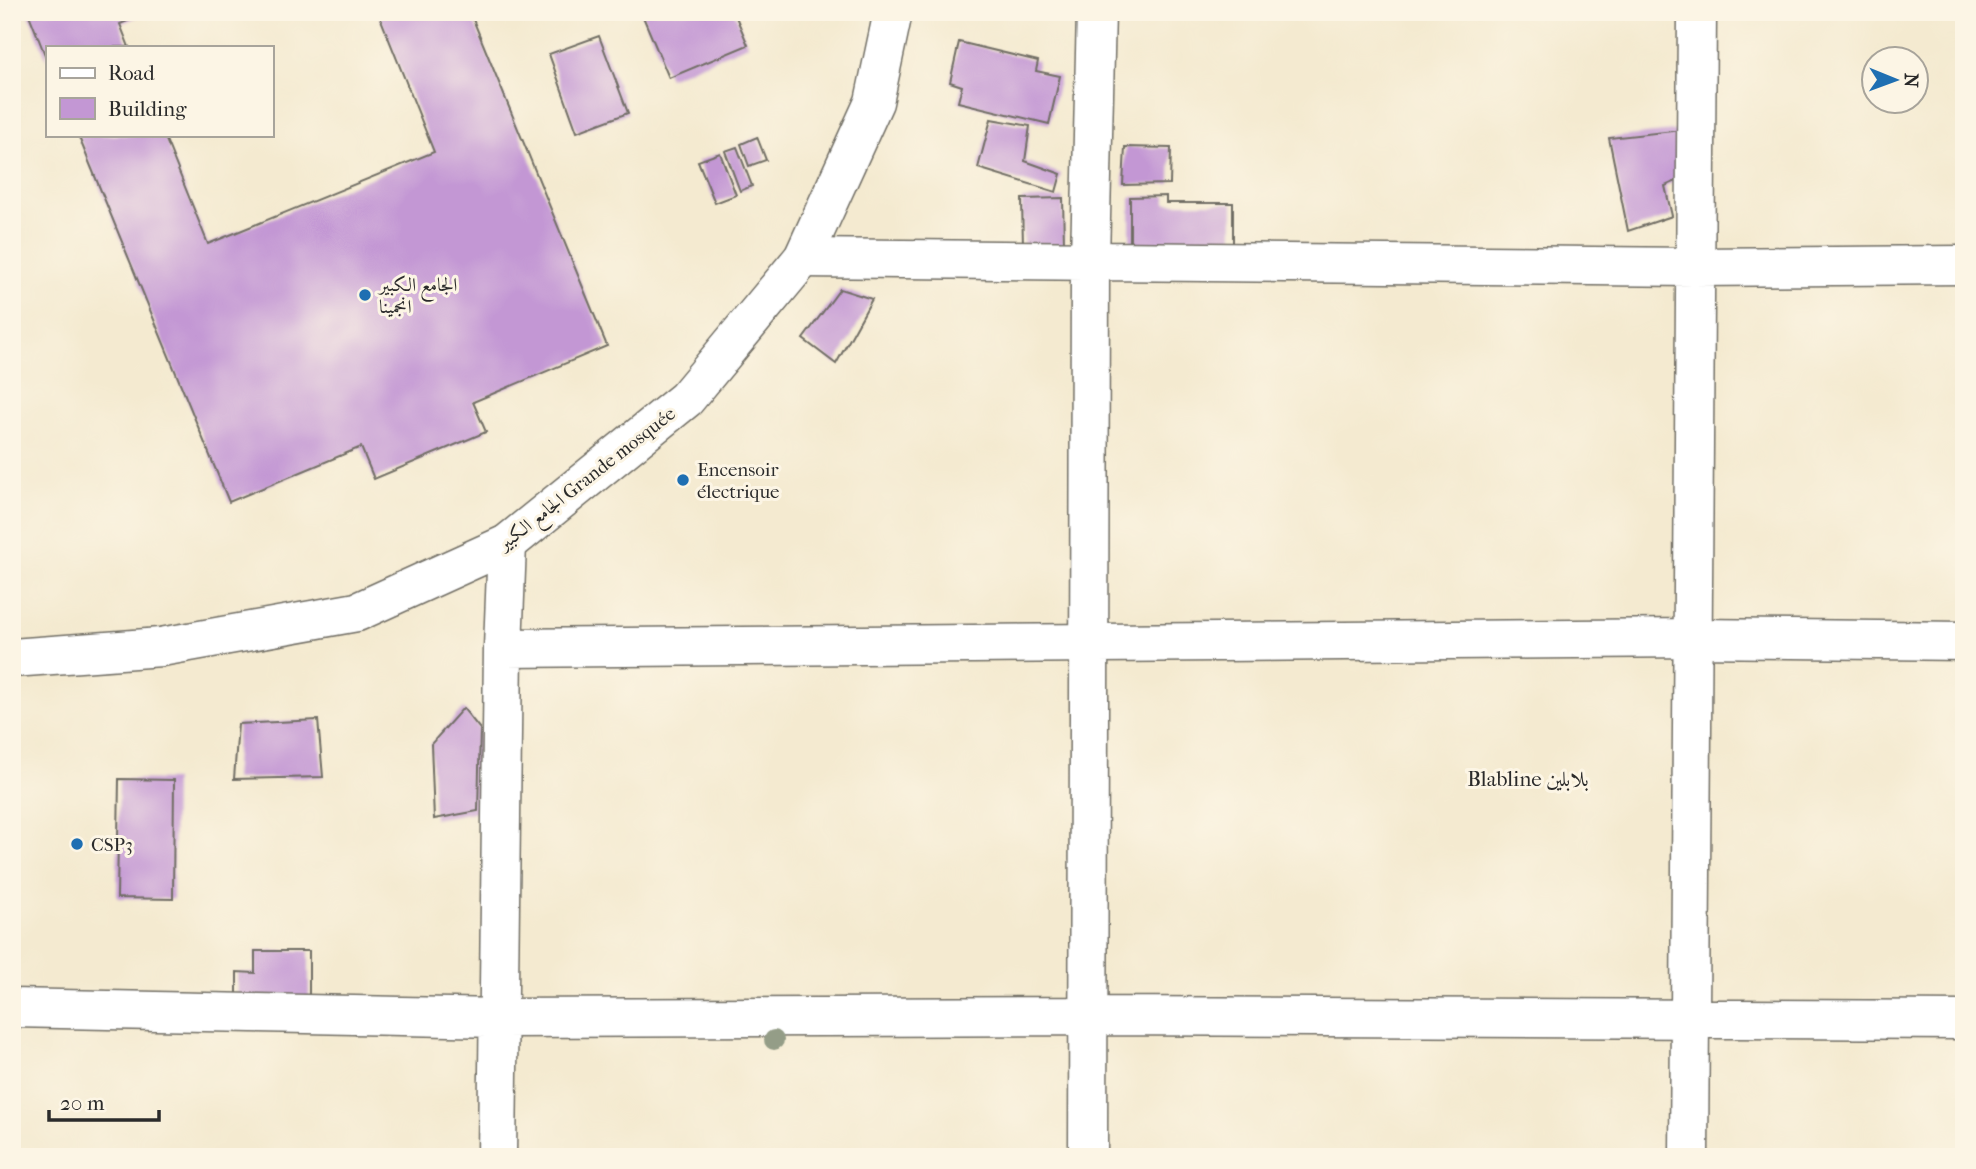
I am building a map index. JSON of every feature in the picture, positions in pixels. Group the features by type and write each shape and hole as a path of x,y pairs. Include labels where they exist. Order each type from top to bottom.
{"street":[{"name":"الجامع الكبير Grande mosquée","path":"12,658 161,647 357,612 507,544 686,399 803,257 874,102 893,12"},
{"path":"1088,1157 1090,258 1096,12"},
{"path":"1689,1157 1697,12"},
{"path":"803,257 1090,258 1695,267 1964,265"},
{"path":"497,1157 503,648 507,544"},
{"path":"503,648 1694,638 1964,641"},
{"path":"12,1008 498,1018 1090,1016 1964,1020"}],"building":[{"path":"28,12 149,12 120,24 129,46 46,46 46,57"},
{"name":"الجامع الكبير انجمينا","path":"378,12 470,12 607,346 473,402 486,432 374,479 361,447 229,502 78,136 164,136 208,244 434,152"},
{"path":"641,12 734,12 748,45 669,78"},
{"path":"599,36 628,113 577,132 549,54"},
{"path":"959,42 1038,61 1036,71 1060,76 1049,124 958,102 962,86 950,82"},
{"path":"991,119 1030,126 1025,161 1061,174 1056,192 978,168"},
{"path":"1682,130 1683,178 1665,186 1672,216 1628,231 1609,138"},
{"path":"757,137 766,160 749,166 741,144"},
{"path":"737,147 752,186 740,191 725,151"},
{"path":"1125,147 1171,148 1170,184 1123,185"},
{"path":"720,153 736,195 715,203 698,161"},
{"path":"1166,196 1166,203 1233,203 1233,252 1130,253 1130,197"},
{"path":"1063,198 1064,245 1023,246 1022,199"},
{"path":"840,289 872,299 836,364 803,339"},
{"path":"463,708 480,729 478,811 434,819 431,744"},
{"path":"318,720 323,777 234,779 238,724"},
{"path":"119,779 174,780 173,899 117,898"},
{"path":"255,951 309,951 309,1002 237,1002 237,972 255,973"}],"place":[{"name":"الجامع الكبير انجمينا","path":"365,295"},
{"name":"Encensoir électrique","path":"683,480"},
{"name":"CSP3","path":"77,844"}],"district":[{"name":"Blabline بلابلين","path":"1528,779"}]}
